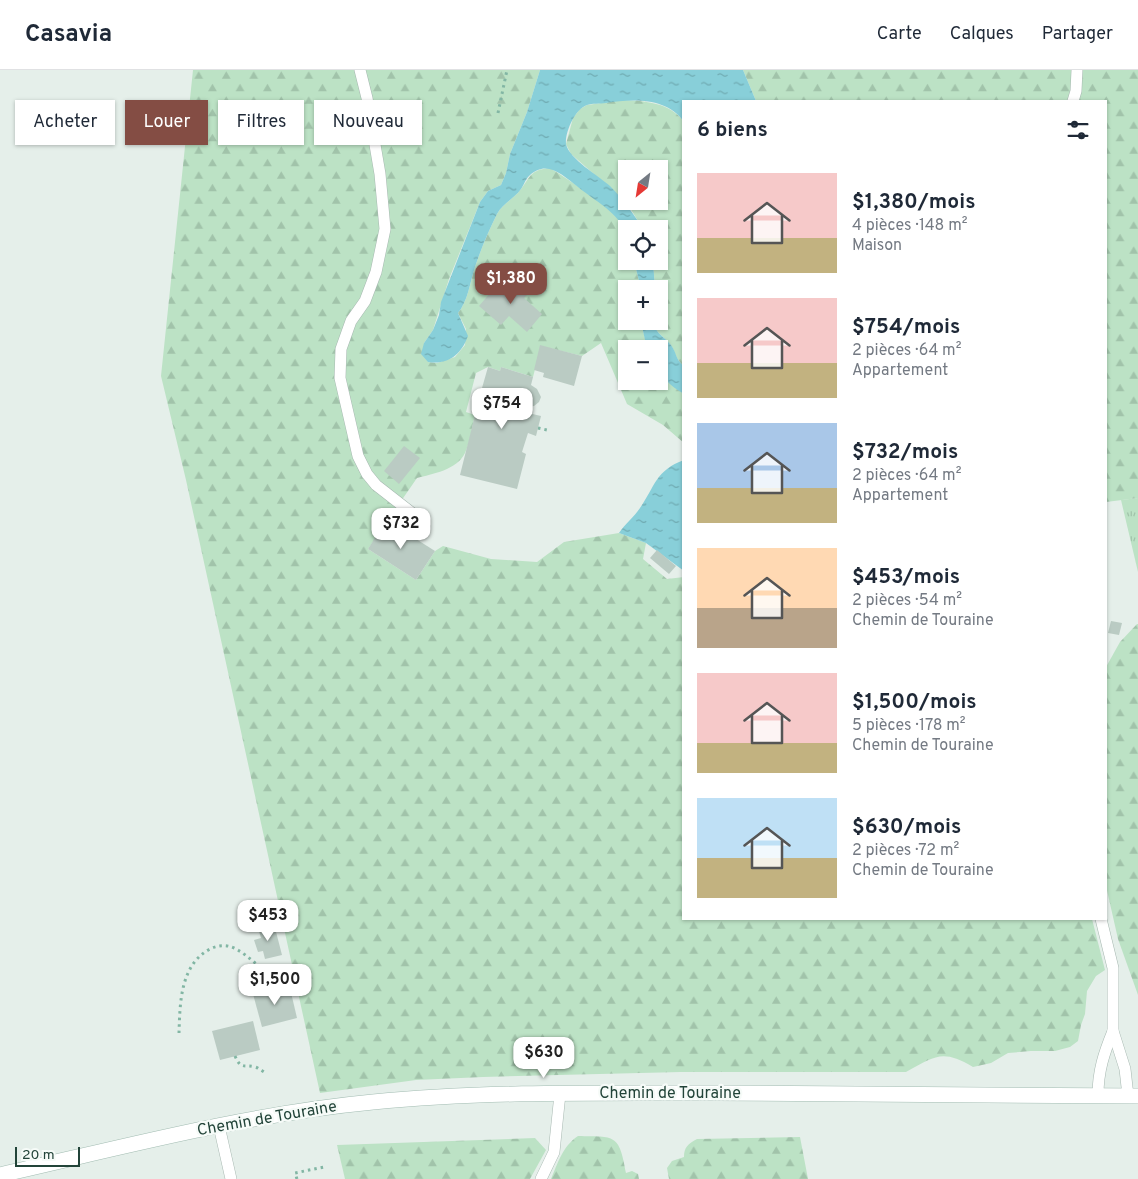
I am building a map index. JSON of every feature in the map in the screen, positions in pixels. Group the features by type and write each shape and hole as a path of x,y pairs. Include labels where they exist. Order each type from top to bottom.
{"street":[{"name":"Chemin de Touraine","path":"0,1176 112,1149 300,1111 370,1102 432,1097 560,1094 1133,1096"}],"lane":[{"path":"360,70 380,174 385,229 376,272 364,300 351,321 341,349 340,378 358,456 366,474 376,485 412,513 425,528"},
{"path":"1073,100 1076,91 1077,70"},
{"path":"1101,920 1113,968 1113,1031 1133,1096"},
{"path":"1098,1095 1099,1071 1113,1031"},
{"path":"541,1179 554,1152 560,1094"},
{"path":"219,1126 231,1179"}],"path":[{"path":"498,113 508,70"},
{"path":"538,428 547,430"},
{"path":"180,1033 180,1004 184,983 187,974 195,962 205,952 216,946 236,949 272,978"},
{"path":"235,1056 238,1063 243,1066 256,1067 266,1073"},
{"path":"297,1179 295,1173 324,1168"}],"green space":[{"path":"193,70 540,70 501,185 488,191 480,202 449,279 433,330 424,343 428,362 437,363 455,357 465,345 466,329 458,313 466,297 477,260 494,220 499,210 518,192 532,174 538,170 550,168 580,187 620,220 618,220 618,270 636,270 639,280 618,280 618,330 643,330 646,340 618,340 618,383 601,343 582,356 541,346 533,377 501,367 500,371 488,367 476,373 466,412 475,415 465,453 456,464 437,473 417,478 368,549 416,580 435,551 443,546 491,559 537,562 564,542 619,533 646,543 643,559 667,579 682,577 682,920 1092,920 1105,970 1096,976 1087,991 1085,1014 1078,1041 1070,1047 1055,1051 1008,1053 991,1063 973,1067 954,1058 939,1057 906,1072 681,1072 483,1077 416,1080 320,1093 186,480 161,376 185,145 208,145 208,100 190,100"},
{"path":"743,70 1138,70 1138,498 1107,502 1107,100 756,100"},
{"path":"623,100 656,104 672,110 682,120 682,364 668,340 657,330 668,330 668,280 654,280 654,270 668,270 668,220 637,220 631,210 668,210 668,160 618,160 618,195 571,154 566,144 573,118 580,109 587,105"},
{"path":"668,382 682,392 682,441 663,425 627,404 621,390 668,390"},
{"path":"1138,498 1138,572 1121,500"},
{"path":"1138,624 1138,995 1118,939 1107,890 1107,665 1120,642"},
{"path":"578,1136 600,1137 613,1140 621,1150 626,1173 632,1171 638,1174 639,1179 551,1179 564,1150"},
{"path":"800,1137 808,1179 669,1179 667,1168 672,1161 684,1157 687,1146 697,1139"},
{"path":"535,1138 546,1150 530,1179 345,1179 337,1145"}],"water":[{"path":"540,70 743,70 756,100 682,100 682,120 668,108 648,102 627,101 591,104 583,107 569,127 566,139 568,150 578,161 618,194 618,210 631,210 637,220 618,220 560,174 548,169 536,171 499,210 485,240 466,297 458,313 468,336 465,343 458,353 448,360 435,363 428,362 421,354 424,343 433,330 439,315 441,302 480,202 488,191 501,185 510,154 527,112"},
{"path":"636,270 654,270 654,280 639,280"},
{"path":"643,330 657,330 666,340 645,340"},
{"path":"668,342 682,364 682,393 668,382"},
{"path":"682,461 682,570 646,543 619,533 640,508 657,480 667,469"}],"building":[{"path":"502,279 510,287 515,281 529,293 524,298 542,314 527,332 509,316 501,325 479,306"},
{"path":"540,345 582,356 574,386 543,377 544,373 534,370"},
{"path":"488,367 500,371 501,367 533,377 531,385 537,389 541,397 534,406 526,407 524,412 541,416 536,436 528,433 522,452 526,454 517,489 460,475 475,415 486,417 493,392 482,388"},
{"path":"404,446 420,458 399,484 384,471"},
{"path":"386,520 435,551 416,580 368,549"},
{"path":"657,550 676,566 669,574 650,558"},
{"path":"1111,621 1122,623 1119,635 1108,633"},
{"path":"274,924 282,955 265,959 263,951 258,952 254,940 261,938 258,928"},
{"path":"289,984 297,1018 262,1027 253,994"},
{"path":"253,1021 260,1050 220,1060 212,1031"}]}
